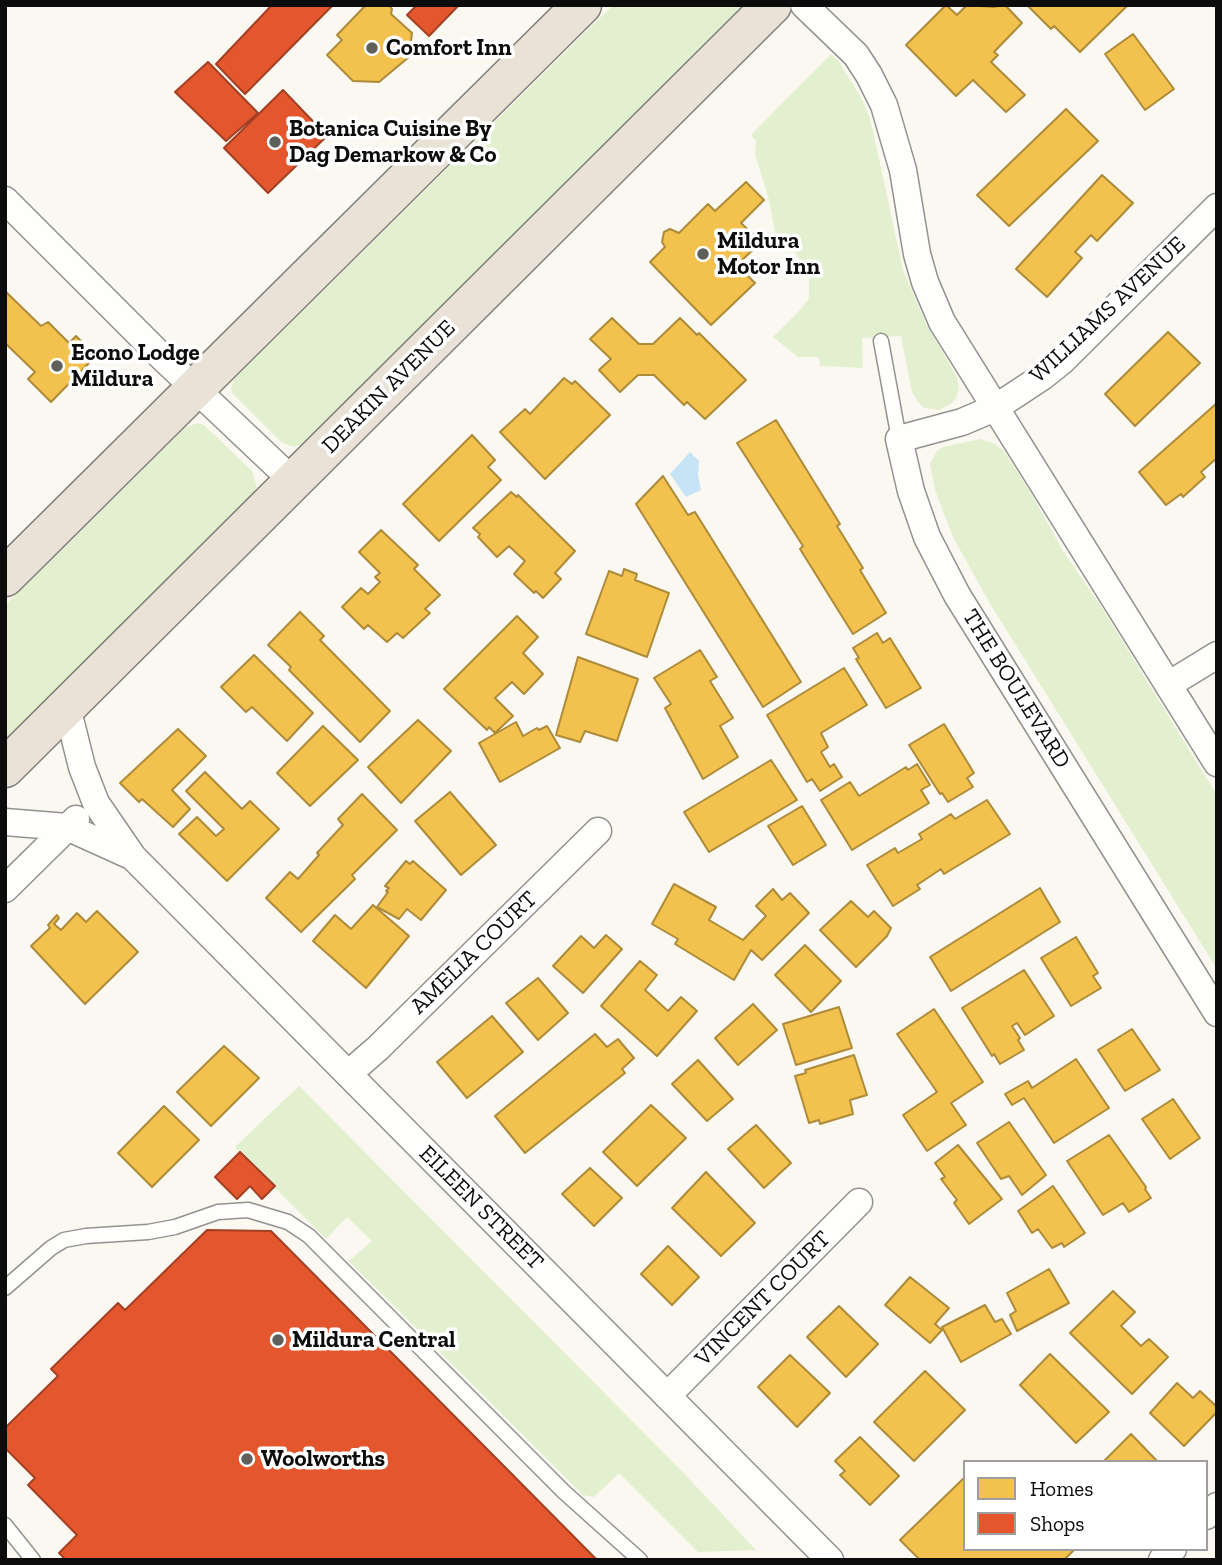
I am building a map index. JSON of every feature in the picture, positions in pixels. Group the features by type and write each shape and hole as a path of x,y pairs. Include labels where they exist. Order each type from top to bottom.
{"highway":[{"path":"5,577 582,5"},
{"name":"DEAKIN AVENUE","path":"5,768 772,5"}],"street":[{"path":"804,5 856,55 879,95 900,159 910,219 925,282 943,322 1217,763"},
{"path":"5,200 195,390 293,481"},
{"name":"WILLIAMS AVENUE","path":"995,408 1062,361 1217,207"},
{"path":"899,439 962,422 995,408"},
{"name":"THE BOULEVARD","path":"899,439 911,491 927,537 957,596 1217,1013"},
{"path":"1168,685 1217,655"},
{"name":"EILEEN STREET","path":"67,707 82,767 96,803 133,857 830,1560"},
{"path":"5,889 67,827 96,803"},
{"name":"EILEEN STREET","path":"5,822 67,827 133,857"},
{"name":"AMELIA COURT","path":"348,1074 378,1048 598,831"},
{"name":"VINCENT COURT","path":"667,1396 859,1202"}],"lane":[{"path":"881,341 899,439"},
{"path":"5,1288 64,1240 148,1232 175,1227 218,1212 248,1210 288,1222 309,1236 564,1492 640,1560"},
{"path":"5,1525 29,1558"}],"green space":[{"path":"613,5 744,5 303,444 294,447 282,443 232,393 234,379"},
{"path":"831,54 839,62 863,101 871,122 903,270 926,324 957,377 959,389 956,398 939,410 924,408 912,392 901,336 862,338 863,368 820,366 819,357 798,357 773,337 809,298 809,274 793,249 775,232 769,200 755,154 756,141 751,135"},
{"path":"198,423 204,425 252,471 257,487 5,740 5,605 186,427"},
{"path":"980,439 995,444 1004,451 1063,551 1102,608 1217,795 1217,969 989,602 953,537 935,490 930,464 937,451 943,447"},
{"path":"299,1086 678,1467 756,1550 698,1552 619,1473 594,1497 583,1495 349,1261 372,1241 347,1217 326,1239 235,1147"}],"water":[{"path":"690,452 699,461 701,490 686,497 670,474"}],"building: Homes":[{"name":"Comfort Inn","path":"366,5 389,5 391,14 412,33 409,57 379,82 353,81 327,55 342,40 337,35"},
{"path":"946,5 957,15 967,5 1005,5 1022,23 994,52 998,55 991,62 1025,95 1006,112 973,80 956,96 906,45"},
{"path":"1128,5 1080,52 1054,26 1051,29 1028,6"},
{"path":"1133,34 1174,89 1145,110 1105,54"},
{"path":"1066,109 1098,141 1009,226 977,195"},
{"path":"1102,175 1133,203 1097,241 1091,235 1075,252 1082,258 1047,297 1016,269"},
{"name":"Mildura Motor Inn","path":"746,182 764,200 741,223 761,242 737,265 755,283 711,325 650,262 665,247 662,242 664,232 670,229 679,233 708,204 715,211"},
{"path":"5,291 41,326 48,322 69,343 76,336 96,356 51,402 28,379 35,372 5,343"},
{"path":"612,318 639,344 653,344 680,318 746,380 705,419 687,402 684,405 654,375 638,375 620,392 599,370 611,359 590,339"},
{"path":"1168,332 1200,363 1135,426 1105,394"},
{"path":"564,378 572,384 575,381 610,415 545,479 500,432 525,409 530,414"},
{"path":"1217,403 1217,458 1201,472 1205,477 1183,497 1181,494 1166,505 1139,472"},
{"path":"776,420 840,524 837,526 886,613 853,634 800,549 803,546 737,443"},
{"path":"472,435 495,460 488,467 501,480 439,541 403,504"},
{"path":"663,476 688,515 695,512 801,682 763,707 636,504"},
{"path":"511,492 517,497 518,495 575,551 555,573 561,579 543,598 514,574 525,561 509,546 497,557 473,528"},
{"path":"381,530 418,565 414,569 440,595 425,609 430,613 403,638 397,633 387,642 368,625 364,629 342,607 361,588 368,594 380,582 375,577 380,573 359,552"},
{"path":"624,569 637,574 635,580 669,593 647,657 586,634 609,571 622,576"},
{"path":"300,612 324,636 320,640 390,711 360,742 268,645"},
{"path":"517,616 538,637 523,653 543,674 524,694 512,682 495,698 513,716 495,733 489,727 487,730 444,689"},
{"path":"877,633 883,643 890,638 921,688 886,708 856,659 859,658 853,648"},
{"path":"700,650 717,677 710,681 733,718 720,726 738,757 703,779 665,708 671,704 654,678"},
{"path":"254,655 313,713 287,741 252,707 246,712 221,687"},
{"path":"578,657 638,679 617,741 585,731 580,742 556,735"},
{"path":"844,668 867,705 821,733 828,747 821,752 830,767 834,764 842,777 820,791 812,779 807,782 767,715"},
{"path":"418,720 451,751 401,803 368,767"},
{"path":"516,722 523,736 547,726 560,748 500,782 479,743"},
{"path":"944,724 974,773 967,778 973,787 948,802 909,745"},
{"path":"323,726 358,760 310,806 277,773"},
{"path":"178,729 206,756 172,790 190,809 173,827 142,799 139,802 120,783"},
{"path":"771,760 797,800 709,852 684,812"},
{"path":"917,764 930,785 921,790 929,803 852,850 821,800 850,782 859,796 906,767 908,770"},
{"path":"205,772 242,809 250,801 279,829 227,881 179,834 197,817 216,836 224,829 186,791"},
{"path":"450,792 496,845 461,875 415,821"},
{"path":"362,794 397,830 352,875 355,879 301,932 266,898 290,872 298,879 343,825 338,819"},
{"path":"987,800 1010,834 944,874 941,869 917,885 920,889 893,906 867,865 895,848 898,853 922,839 919,834 951,814 955,819"},
{"path":"802,806 826,845 793,865 768,826"},
{"path":"406,861 410,864 413,861 446,890 421,920 407,909 399,919 377,907 388,892 386,891 389,888 385,886"},
{"path":"674,884 716,907 709,920 743,940 766,916 756,906 773,889 782,900 790,893 809,913 762,960 751,950 734,980 675,944 678,939 652,924"},
{"path":"1040,888 1060,922 951,991 930,957"},
{"path":"851,901 868,917 874,911 891,928 887,936 856,967 820,930"},
{"path":"373,905 409,936 366,988 313,941 335,915 351,929"},
{"path":"97,911 138,952 85,1004 31,946 50,928 48,925 57,915 59,918 54,924 61,930 77,913 86,922"},
{"path":"606,935 622,949 583,993 553,966 581,936 594,948"},
{"path":"1076,937 1098,973 1093,976 1101,988 1071,1006 1041,958"},
{"path":"805,945 841,981 811,1012 775,975"},
{"path":"640,961 657,975 645,990 668,1011 681,997 697,1011 657,1056 601,1006"},
{"path":"1024,970 1054,1016 1025,1035 1017,1023 1012,1026 1024,1050 1000,1064 994,1054 992,1056 962,1008"},
{"path":"538,978 568,1013 538,1040 506,1003"},
{"path":"753,1004 777,1030 738,1065 715,1038"},
{"path":"839,1007 852,1048 796,1065 783,1024"},
{"path":"934,1009 983,1082 951,1103 966,1125 927,1151 903,1115 937,1092 897,1034"},
{"path":"492,1016 523,1052 467,1098 437,1062"},
{"path":"1132,1029 1160,1070 1125,1091 1098,1050"},
{"path":"595,1034 607,1047 618,1039 634,1058 622,1069 625,1073 525,1153 495,1116"},
{"path":"224,1046 259,1078 211,1126 177,1092"},
{"path":"854,1055 867,1095 850,1100 853,1114 820,1124 819,1120 809,1123 795,1076 806,1073 805,1070"},
{"path":"1076,1059 1109,1108 1054,1143 1024,1098 1012,1105 1005,1094 1028,1081 1032,1088"},
{"path":"698,1060 733,1099 707,1121 672,1084"},
{"path":"1173,1099 1200,1138 1170,1159 1142,1119"},
{"path":"651,1105 686,1138 637,1186 603,1152"},
{"path":"164,1106 199,1140 152,1187 118,1153"},
{"path":"1009,1122 1046,1175 1022,1195 1009,1176 1001,1179 977,1143"},
{"path":"756,1125 791,1163 764,1188 728,1149"},
{"path":"1109,1135 1151,1198 1129,1212 1123,1203 1103,1215 1067,1161"},
{"path":"958,1145 1002,1199 969,1224 954,1203 957,1200 941,1179 945,1177 935,1163"},
{"path":"590,1168 622,1198 594,1226 562,1194"},
{"path":"706,1172 755,1223 721,1256 672,1208"},
{"path":"1053,1186 1085,1233 1064,1247 1062,1243 1052,1248 1038,1229 1032,1233 1018,1211"},
{"path":"668,1246 699,1277 672,1305 641,1274"},
{"path":"1049,1269 1069,1303 1017,1331 1010,1315 1016,1311 1007,1293"},
{"path":"910,1277 949,1308 935,1324 942,1330 930,1343 885,1305"},
{"path":"1113,1291 1135,1312 1121,1326 1141,1346 1149,1339 1168,1357 1132,1394 1070,1333"},
{"path":"985,1305 995,1322 1002,1319 1011,1334 961,1362 942,1327"},
{"path":"839,1306 878,1344 846,1377 807,1337"},
{"path":"1050,1354 1109,1412 1076,1443 1020,1385"},
{"path":"790,1355 830,1393 797,1427 758,1387"},
{"path":"925,1371 965,1410 914,1461 874,1422"},
{"path":"1177,1383 1193,1398 1200,1391 1217,1407 1217,1412 1184,1446 1150,1413"},
{"path":"1131,1434 1156,1460 1105,1460"},
{"path":"860,1437 899,1476 870,1505 840,1475 845,1471 835,1461"},
{"path":"963,1479 963,1551 1073,1551 1064,1560 920,1560 900,1540"}],"building: Shops":[{"path":"272,5 333,5 245,94 216,64"},
{"path":"417,5 459,5 429,36 407,15"},
{"path":"208,62 258,113 226,141 175,92"},
{"name":"Botanica Cuisine By Dag Demarkow & Co","path":"283,90 327,136 268,193 224,148"},
{"path":"240,1152 275,1186 262,1199 250,1186 237,1199 215,1177"},
{"path":"207,1230 271,1231 597,1560 66,1560 59,1553 77,1535 28,1485 35,1478 5,1448 5,1428 58,1376 51,1369 118,1303 125,1310"}],"place":[{"name":"Comfort Inn","path":"372,48"},
{"name":"Botanica Cuisine By Dag Demarkow & Co","path":"275,142"},
{"name":"Mildura Motor Inn","path":"703,254"},
{"name":"Econo Lodge Mildura","path":"57,366"},
{"name":"Mildura Central","path":"278,1340"},
{"name":"Woolworths","path":"247,1459"}]}
